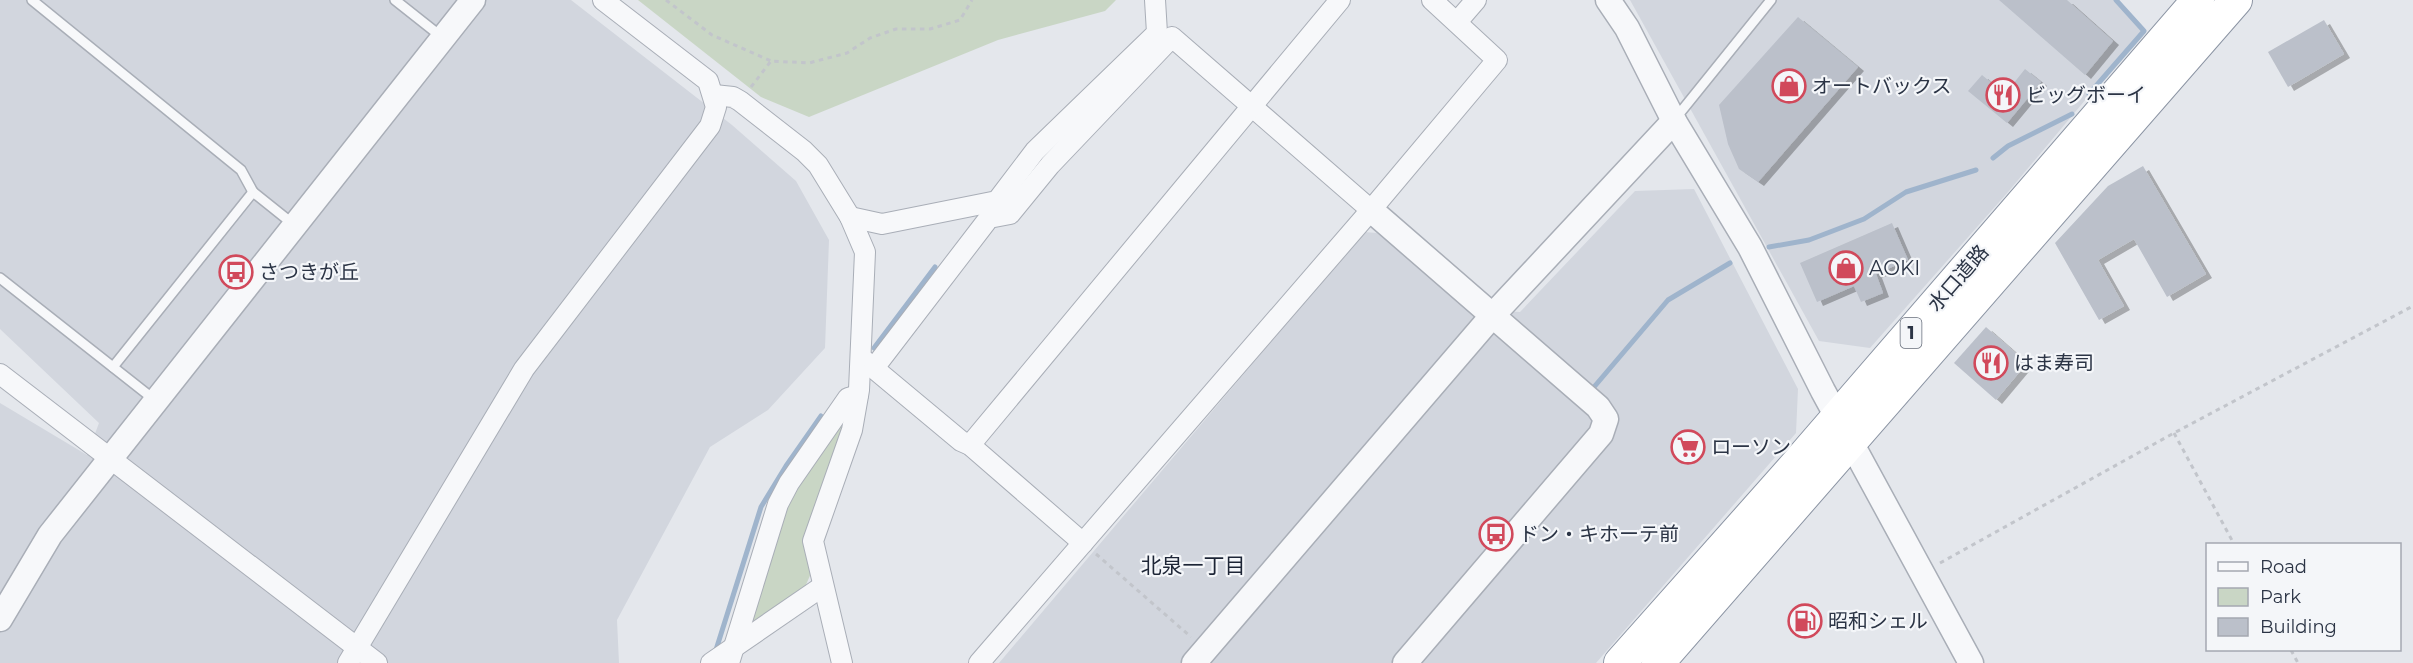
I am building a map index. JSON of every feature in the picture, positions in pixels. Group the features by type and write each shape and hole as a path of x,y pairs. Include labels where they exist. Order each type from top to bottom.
{"highway":[{"name":"水口道路","path":"1658,663 1843,430 2198,0"},
{"name":"水口道路","path":"1620,663 1843,430 2236,0"}],"street":[{"path":"0,619 50,535 111,461 473,0"},
{"path":"353,655 524,369 710,126 716,107 708,81 603,0"},
{"path":"867,362 989,219 1010,214 1011,197 1035,151 1157,33 1155,0"},
{"path":"970,445 1340,0"},
{"path":"979,663 1371,210 1497,60 1432,0"},
{"path":"1458,22 1476,0"},
{"path":"1608,0 1627,28 1674,121 1750,247 1843,430 1971,663"},
{"path":"850,217 882,224 1011,197 1050,165 1172,37 1598,406 1606,419 1601,434 1405,663"},
{"path":"714,95 733,97 740,101 804,151 818,165 850,217 866,252 867,362 852,430 813,542 842,663"},
{"path":"1205,659 1492,316 1674,121"},
{"path":"867,362 961,441 970,445 1083,543"},
{"path":"0,374 353,655 377,663"},
{"path":"724,657 778,504 789,483 848,398 858,395"},
{"path":"724,657 823,586"}],"lane":[{"path":"32,0 241,170 253,192 295,225"},
{"path":"395,0 443,38"},
{"path":"1674,121 1771,0"},
{"path":"113,367 253,192"},
{"path":"0,278 156,401"}],"path":[{"path":"666,0 712,35 771,61 809,63 847,53 870,38 896,29 930,29 960,20 972,0"},
{"path":"740,101 771,61"},
{"path":"1921,573 2174,433 2413,306"},
{"path":"2174,433 2233,543"},
{"path":"1083,543 1196,641 1205,659"}],"shaded area":[{"path":"0,0 571,0 732,125 796,181 829,240 825,348 768,410 710,447 617,620 619,663 0,663 0,403 87,455 99,423 0,329"},
{"path":"1630,0 2114,0 2143,31 2008,192 1870,348 1819,341"},
{"path":"1694,189 1798,389 1796,433 1596,663 999,663 1364,232 1377,233 1470,309 1520,312 1635,191"}],"green space":[{"path":"638,0 1116,0 1105,11 998,40 809,117 761,97"},
{"path":"848,406 837,450 803,541 812,571 805,587 745,627 788,497"}],"building":[{"path":"1999,0 2067,0 2113,41 2085,75"},
{"name":"オートバックス","path":"1798,17 1858,67 1758,182 1739,169 1728,144 1719,105"},
{"path":"2324,20 2344,54 2288,87 2268,52"},
{"path":"2025,69 2041,82 2007,123 1968,91 1982,75 2005,94"},
{"path":"2143,166 2206,274 2167,297 2134,239 2098,260 2124,306 2099,320 2055,243 2108,186"},
{"name":"AOKI","path":"1892,223 1908,260 1876,274 1883,293 1861,302 1854,286 1817,302 1800,263"},
{"name":"はま寿司","path":"1986,327 2027,363 1996,400 1954,363"}],"waterway":[{"path":"2089,94 2144,31 2116,0"},
{"path":"1993,158 2008,146 2072,114"},
{"path":"1769,247 1809,240 1864,219 1906,192 1976,170"},
{"path":"1594,387 1668,300 1730,263"},
{"path":"874,348 935,267"},
{"path":"715,653 761,507 821,416"}],"place":[{"name":"オートバックス","path":"1789,86"},
{"name":"ビッグボーイ","path":"2003,95"},
{"name":"AOKI","path":"1846,268"},
{"name":"さつきが丘","path":"236,272"},
{"name":"はま寿司","path":"1991,363"},
{"name":"ローソン","path":"1688,447"},
{"name":"ドン・キホーテ前","path":"1496,534"},
{"name":"昭和シェル","path":"1805,621"}],"district":[{"name":"北泉一丁目","path":"1193,565"}]}
